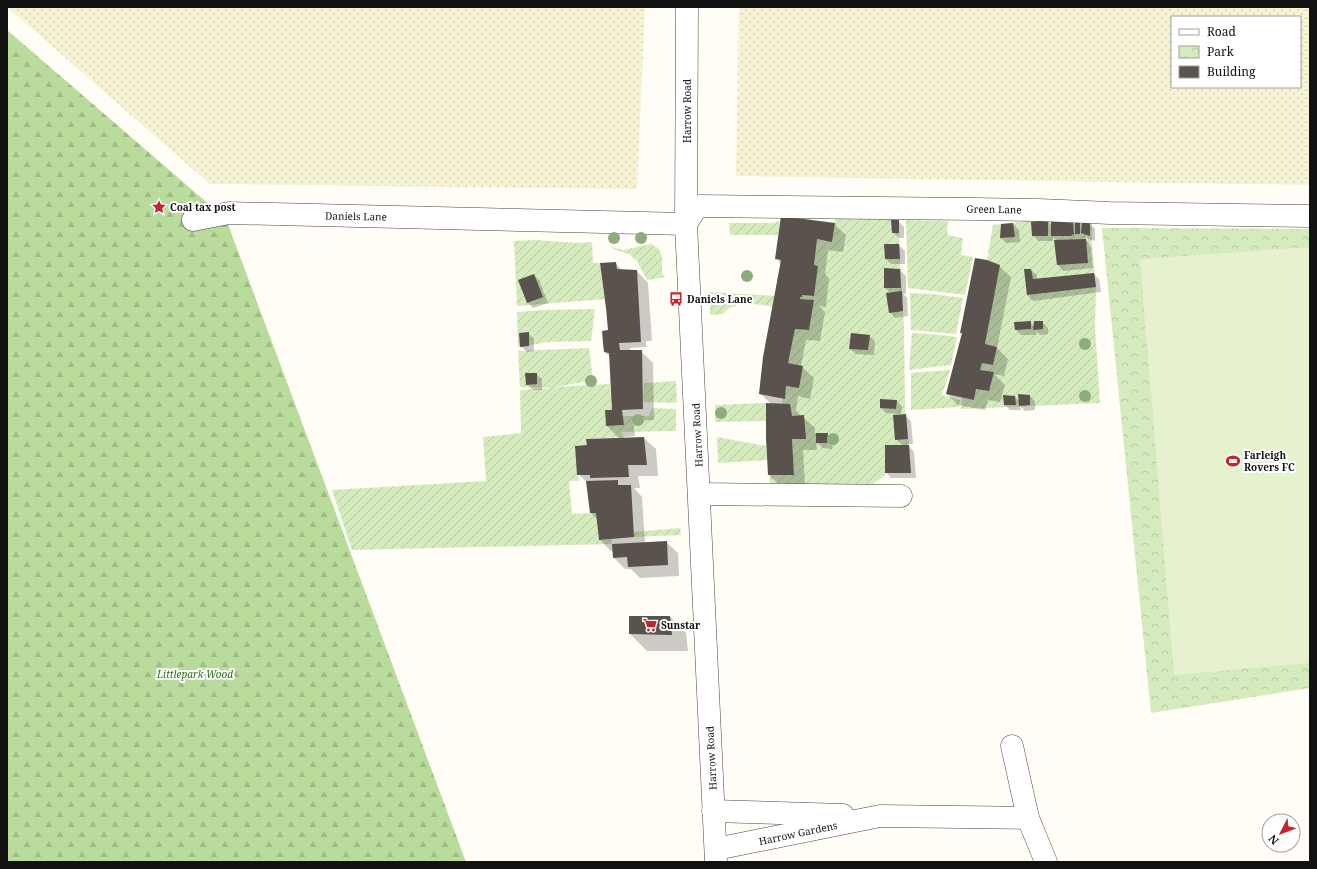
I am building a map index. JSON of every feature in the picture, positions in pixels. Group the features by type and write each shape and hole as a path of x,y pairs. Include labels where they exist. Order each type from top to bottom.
{"street":[{"name":"Harrow Road","path":"687,7 686,224 716,856"},
{"name":"Green Lane","path":"686,224 695,210 700,206 983,209 1110,213 1310,216"},
{"name":"Daniels Lane","path":"193,220 229,213 686,224"},
{"path":"700,494 901,496"},
{"path":"1012,746 1028,818 1046,862"},
{"name":"Harrow Gardens","path":"714,811 880,816 1028,818"},
{"name":"Harrow Gardens","path":"716,856 880,816"}],"shaded area":[{"path":"7,7 645,7 637,189 210,184"},
{"path":"739,7 1310,7 1310,185 736,176"}],"green space":[{"name":"Littlepark Wood","path":"7,30 226,219 466,862 7,862"},
{"path":"834,218 898,219 904,329 905,410 909,445 885,445 885,475 872,485 770,486 770,475 794,475 790,404 782,404 783,398 785,398 786,386 799,388 803,366 788,363 795,329 809,330 814,300 800,299 800,297 802,297 802,295 814,296 818,266 814,265 817,239 832,241 835,223"},
{"path":"906,220 948,221 947,235 963,238 961,255 973,257 965,295 908,288"},
{"path":"780,221 778,235 730,235 729,223 773,223"},
{"path":"1028,221 1092,223 1092,245 1096,287 1095,327 1100,403 961,409 962,397 974,400 976,389 989,391 994,373 980,370 982,363 993,365 997,347 985,344 993,298 987,260 993,225"},
{"name":"Farleigh Rovers FC","path":"1102,228 1310,229 1310,688 1151,713"},
{"path":"536,240 577,243 592,242 593,263 600,263 605,299 517,306 514,241"},
{"path":"651,244 658,248 662,256 662,275 666,277 647,280 637,261 629,254 613,249 612,247 623,250"},
{"name":"Farleigh Rovers FC","path":"1310,247 1310,663 1174,675 1140,259"},
{"path":"710,292 775,296 773,307 740,304 728,309 723,314 710,315"},
{"path":"910,293 963,298 956,334 911,330"},
{"path":"595,309 591,341 549,342 518,347 517,312"},
{"path":"912,333 957,337 951,365 909,370"},
{"path":"589,348 593,380 556,387 610,384 612,410 605,411 606,426 623,425 623,416 649,416 652,408 676,409 676,431 622,432 623,437 587,439 587,445 575,446 579,481 569,481 572,514 596,513 599,540 612,539 612,544 352,550 332,490 486,481 483,437 521,433 520,390 553,388 520,387 518,351"},
{"path":"950,370 942,395 960,400 959,407 911,410 911,373"},
{"path":"676,381 677,403 643,402 644,383"},
{"path":"766,403 766,421 715,422 715,405"},
{"path":"717,437 766,446 767,460 718,463"},
{"path":"680,528 681,535 634,537 634,532"}],"building":[{"path":"781,216 835,223 832,242 817,239 814,265 818,266 814,296 802,295 802,297 800,297 800,299 814,300 809,330 795,329 788,363 803,366 799,388 786,386 785,399 759,394 763,357 781,260 775,259"},
{"path":"891,220 899,220 899,233 892,233"},
{"path":"1048,220 1048,236 1032,236 1031,222"},
{"path":"1051,221 1073,221 1074,234 1071,236 1051,236"},
{"path":"1082,221 1090,222 1090,236 1081,233"},
{"path":"1075,222 1080,222 1080,234 1075,234"},
{"path":"1013,223 1015,237 1000,238 1001,224"},
{"path":"1086,239 1088,263 1057,265 1054,240"},
{"path":"884,244 899,244 900,259 885,259"},
{"path":"975,258 987,260 1000,265 985,344 997,347 993,365 982,363 980,370 994,372 989,391 976,389 974,400 946,394 962,333 960,333"},
{"path":"616,262 617,269 637,270 641,342 619,343 620,350 642,350 643,409 622,410 624,425 606,426 605,410 612,410 609,353 604,352 602,331 608,330 600,263"},
{"path":"884,268 900,269 901,288 884,288"},
{"path":"1024,269 1031,269 1033,279 1094,273 1096,287 1027,295"},
{"path":"534,274 543,297 527,303 518,280"},
{"path":"902,291 903,311 889,313 886,293"},
{"path":"1031,321 1031,329 1015,330 1014,322"},
{"path":"1034,321 1043,321 1043,329 1033,330"},
{"path":"529,332 529,346 520,347 519,333"},
{"path":"851,333 870,335 868,350 849,349"},
{"path":"525,373 537,373 537,384 526,385"},
{"path":"1018,394 1030,395 1030,405 1019,406"},
{"path":"1003,395 1015,396 1016,405 1004,405"},
{"path":"880,399 897,400 896,409 880,408"},
{"path":"766,403 790,404 792,416 804,415 806,439 792,439 794,475 768,475"},
{"path":"906,414 908,439 895,440 893,415"},
{"path":"816,433 828,433 827,443 816,443"},
{"path":"644,437 647,465 628,465 629,477 590,478 590,475 577,475 575,446 587,445 586,439"},
{"path":"885,445 909,445 911,473 885,473"},
{"path":"618,480 618,485 631,485 634,537 599,540 596,513 590,513 586,481"},
{"path":"667,541 668,565 628,567 627,557 613,558 612,544"},
{"name":"Sunstar","path":"629,616 670,616 672,635 629,634"}],"place":[{"name":"Coal tax post","path":"159,207"},
{"name":"Daniels Lane","path":"676,299"},
{"name":"Farleigh Rovers FC","path":"1233,461"},
{"name":"Sunstar","path":"650,625"}]}
